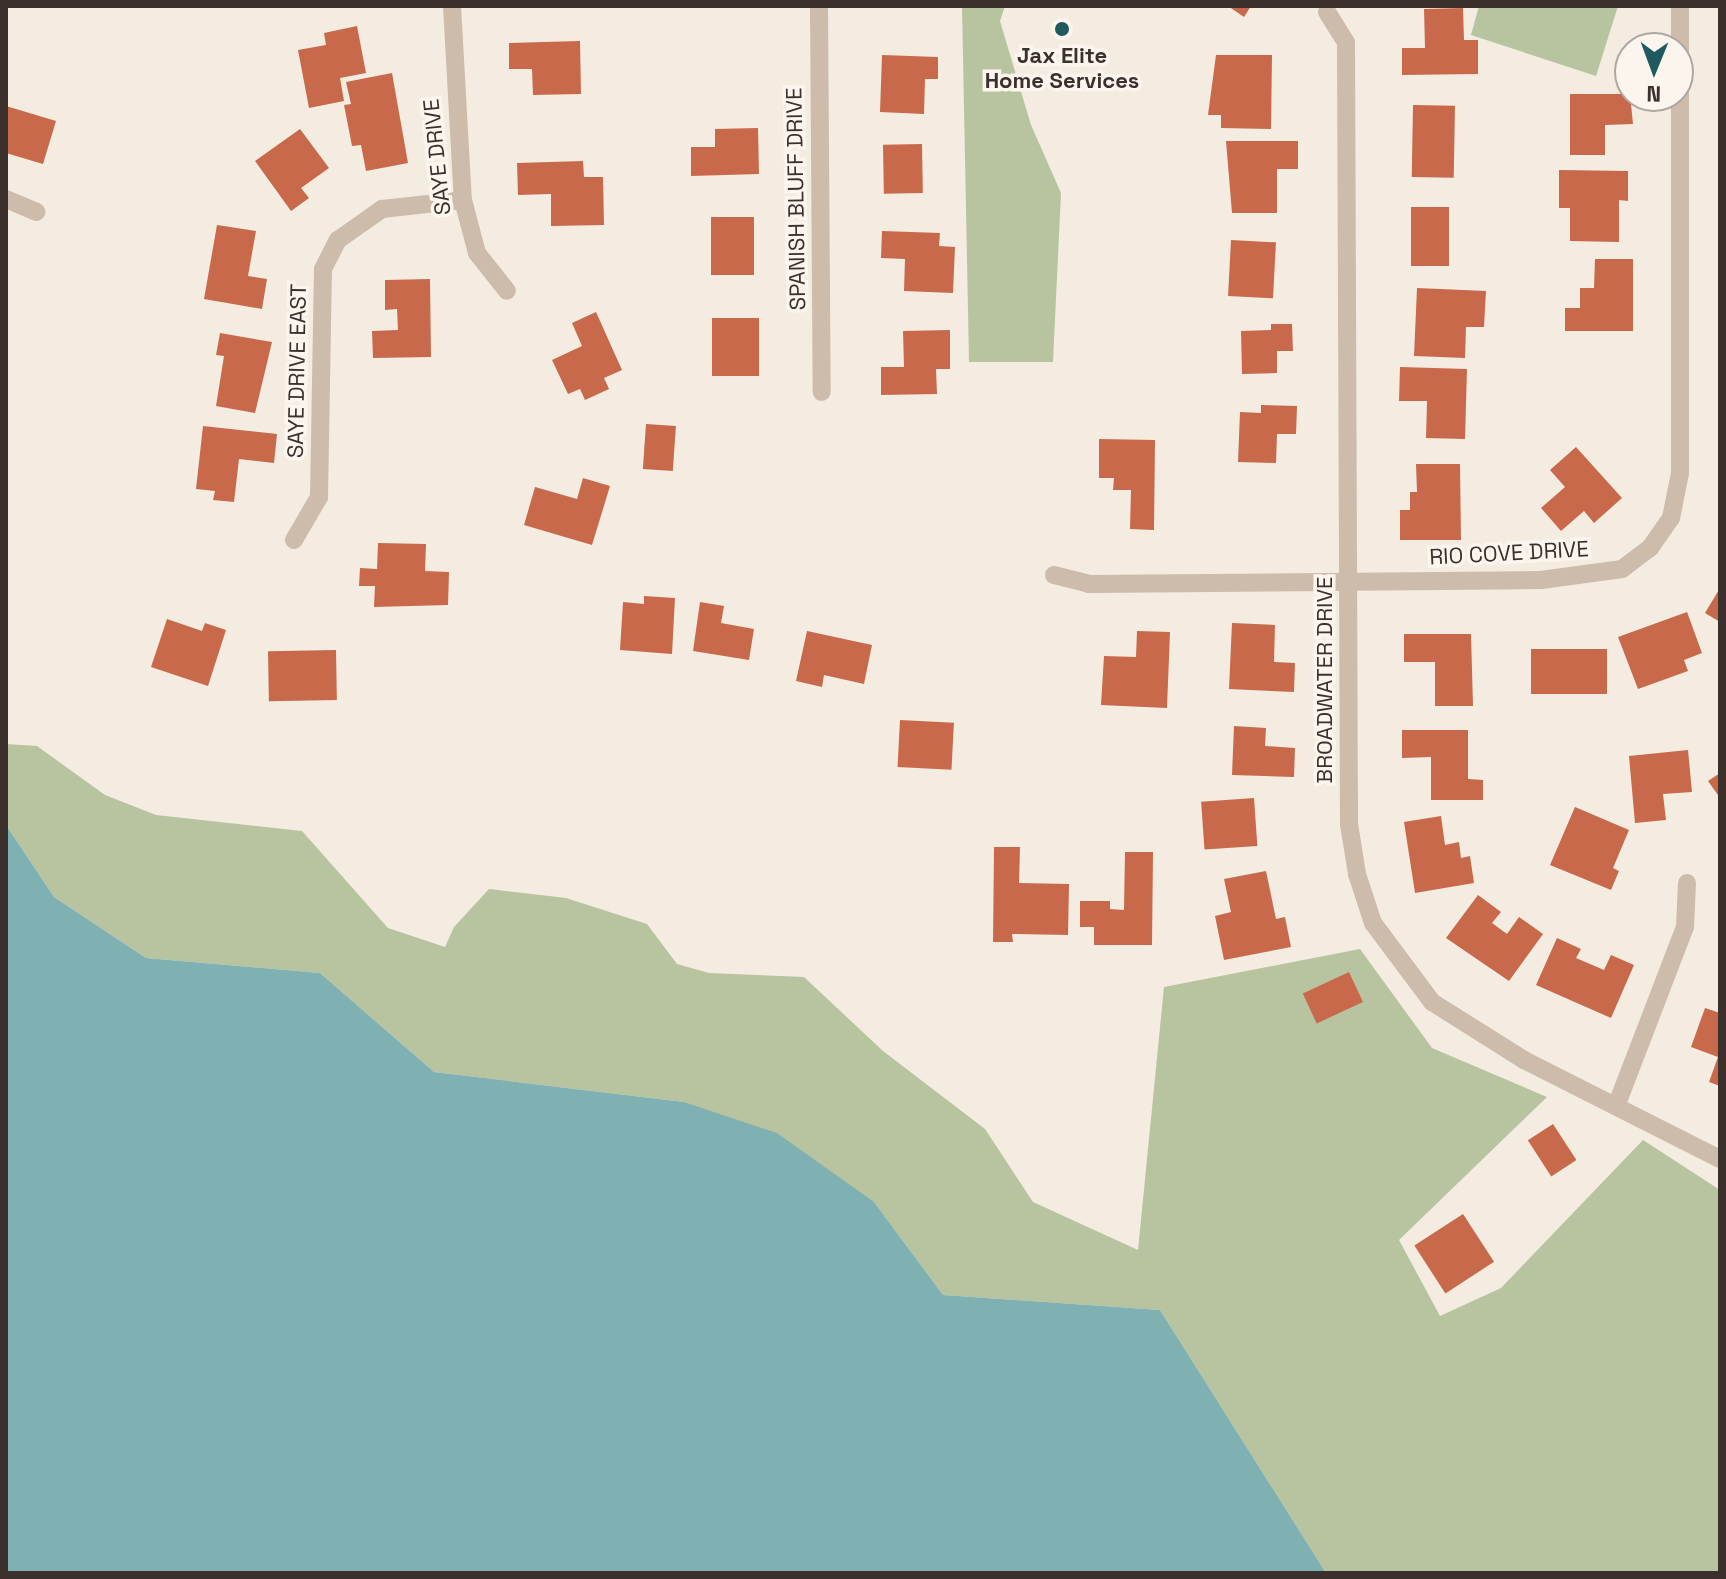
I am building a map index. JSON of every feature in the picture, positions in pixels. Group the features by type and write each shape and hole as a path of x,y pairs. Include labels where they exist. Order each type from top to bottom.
{"street":[{"name":"SAYE DRIVE","path":"452,6 463,200 477,253 507,291"},
{"name":"SPANISH BLUFF DRIVE","path":"819,6 822,392"},
{"name":"RIO COVE DRIVE","path":"1054,575 1089,584 1350,583 1581,577 1622,569 1650,548 1671,518 1680,473 1680,6"},
{"name":"BROADWATER DRIVE","path":"1327,12 1346,43 1349,824 1357,874 1373,923 1432,1002 1524,1060 1617,1104 1720,1159"},
{"path":"6,199 36,212"},
{"name":"SAYE DRIVE EAST","path":"294,540 319,497 323,269 338,240 359,220 382,209 463,200"},
{"path":"1617,1104 1685,927 1687,883"}],"green space":[{"path":"962,6 1005,6 1000,21 1031,125 1061,193 1053,362 969,362"},
{"path":"1479,6 1618,6 1596,76 1471,35"},
{"path":"6,744 37,746 105,795 156,815 302,831 388,928 445,947 454,927 489,889 566,898 647,924 677,964 709,973 804,977 883,1051 985,1129 1033,1202 1138,1250 1164,987 1360,949 1432,1048 1547,1097 1399,1240 1440,1316 1501,1288 1643,1140 1720,1190 1720,1573 1326,1573 1160,1310 943,1295 874,1202 684,1102 434,1072 320,973 146,958 54,897 6,825"}],"water":[{"path":"6,825 54,897 146,958 320,973 434,1072 684,1102 777,1133 874,1202 943,1295 1160,1310 1326,1573 6,1573"}],"building":[{"path":"1228,6 1251,6 1244,17"},
{"path":"1463,8 1464,40 1478,40 1478,74 1402,75 1402,48 1425,48 1424,9"},
{"path":"357,26 366,73 340,78 344,101 309,108 298,50 326,45 324,33"},
{"path":"580,41 581,94 533,95 532,69 509,69 509,43"},
{"path":"882,55 938,57 938,79 925,79 924,114 880,112"},
{"path":"1216,55 1272,55 1271,129 1221,128 1221,115 1208,115"},
{"path":"392,73 408,163 366,171 361,145 352,146 344,105 351,104 346,82"},
{"path":"1570,94 1614,94 1614,112 1632,112 1633,124 1605,125 1605,155 1570,155"},
{"path":"1413,105 1455,106 1454,178 1412,177"},
{"path":"6,106 56,121 43,164 6,153"},
{"path":"758,128 759,174 691,176 691,147 715,147 715,129"},
{"path":"300,129 329,168 301,188 309,198 291,211 255,161"},
{"path":"1226,141 1298,141 1298,169 1277,169 1277,213 1232,213"},
{"path":"922,144 923,193 884,194 883,145"},
{"path":"583,161 584,177 603,177 604,225 551,226 551,194 518,195 517,163"},
{"path":"1559,170 1628,171 1628,201 1619,200 1619,242 1570,241 1570,208 1559,208"},
{"path":"1411,207 1449,207 1449,266 1411,266"},
{"path":"711,217 754,217 754,275 711,275"},
{"path":"217,225 256,231 248,276 267,279 262,309 204,299"},
{"path":"882,231 940,233 939,246 955,247 953,293 904,291 905,259 881,258"},
{"path":"1231,240 1276,242 1273,298 1228,296"},
{"path":"1595,259 1633,259 1633,331 1565,331 1565,308 1580,308 1580,288 1594,288"},
{"path":"430,279 431,357 373,358 372,331 398,330 397,309 385,310 385,280"},
{"path":"1417,288 1486,291 1484,327 1466,327 1465,358 1414,356"},
{"path":"596,312 622,370 604,378 609,389 585,400 580,389 568,394 552,360 582,346 572,323"},
{"path":"712,318 759,318 759,376 712,376"},
{"path":"1271,324 1292,324 1293,351 1277,351 1277,373 1242,374 1241,331 1271,330"},
{"path":"950,330 950,369 936,369 937,394 881,395 881,367 904,367 903,331"},
{"path":"220,333 272,342 255,413 216,406 224,356 216,355"},
{"path":"1400,367 1467,369 1465,439 1426,438 1427,401 1399,401"},
{"path":"1261,405 1297,406 1296,434 1277,434 1276,463 1238,462 1240,412 1261,413"},
{"path":"646,424 676,426 673,471 643,469"},
{"path":"203,426 277,434 274,463 239,459 234,502 213,500 215,491 196,489"},
{"path":"1099,439 1155,440 1154,530 1130,529 1131,490 1113,490 1114,478 1099,478"},
{"path":"1576,447 1622,498 1594,523 1584,511 1561,531 1541,508 1565,487 1550,470"},
{"path":"1416,464 1460,464 1461,540 1400,540 1400,510 1410,510 1410,492 1417,492"},
{"path":"583,478 610,486 592,545 524,525 535,487 577,499"},
{"path":"378,543 426,544 425,571 449,572 448,605 374,607 375,586 359,586 360,568 377,569"},
{"path":"1720,588 1720,622 1705,613"},
{"path":"644,596 675,598 672,654 620,650 623,602 644,604"},
{"path":"700,602 724,606 721,623 754,629 749,660 693,651"},
{"path":"1687,612 1702,653 1684,660 1688,671 1638,689 1618,637"},
{"path":"167,619 202,631 205,623 226,630 208,686 151,667"},
{"path":"1232,623 1275,625 1274,662 1295,663 1294,692 1229,689"},
{"path":"807,631 872,645 864,684 824,675 822,687 796,681"},
{"path":"1137,631 1170,632 1167,708 1101,705 1104,656 1136,657"},
{"path":"1404,634 1471,634 1473,706 1435,706 1435,662 1404,662"},
{"path":"1531,649 1607,649 1607,694 1531,694"},
{"path":"336,650 337,700 269,701 268,651"},
{"path":"900,720 954,723 951,770 898,767"},
{"path":"1234,726 1266,728 1265,746 1295,748 1294,777 1232,775"},
{"path":"1402,730 1468,730 1468,779 1483,780 1483,800 1431,800 1431,757 1402,758"},
{"path":"1688,750 1692,792 1663,794 1666,820 1635,823 1629,756"},
{"path":"1720,773 1720,798 1708,781"},
{"path":"1254,798 1257,846 1204,850 1201,802"},
{"path":"1575,807 1629,830 1613,868 1619,871 1611,890 1550,865"},
{"path":"1441,816 1445,845 1459,842 1461,858 1470,856 1474,883 1415,893 1404,822"},
{"path":"994,847 1020,847 1019,883 1069,884 1068,935 1012,934 1013,942 993,942"},
{"path":"1125,852 1153,852 1152,945 1094,945 1094,927 1080,927 1080,901 1110,901 1110,909 1124,910"},
{"path":"1266,871 1276,919 1285,917 1291,947 1224,960 1215,916 1231,912 1224,879"},
{"path":"1478,895 1501,912 1492,923 1507,934 1519,917 1543,934 1509,981 1446,938"},
{"path":"1557,938 1581,949 1576,958 1604,970 1611,955 1634,965 1611,1018 1536,985"},
{"path":"1349,972 1363,1002 1317,1023 1303,994"},
{"path":"1705,1008 1720,1013 1720,1086 1709,1082 1718,1057 1691,1047"},
{"path":"1553,1124 1576,1160 1551,1176 1528,1140"},
{"path":"1463,1214 1494,1262 1445,1293 1414,1246"}],"place":[{"name":"Jax Elite Home Services","path":"1062,29"}]}
